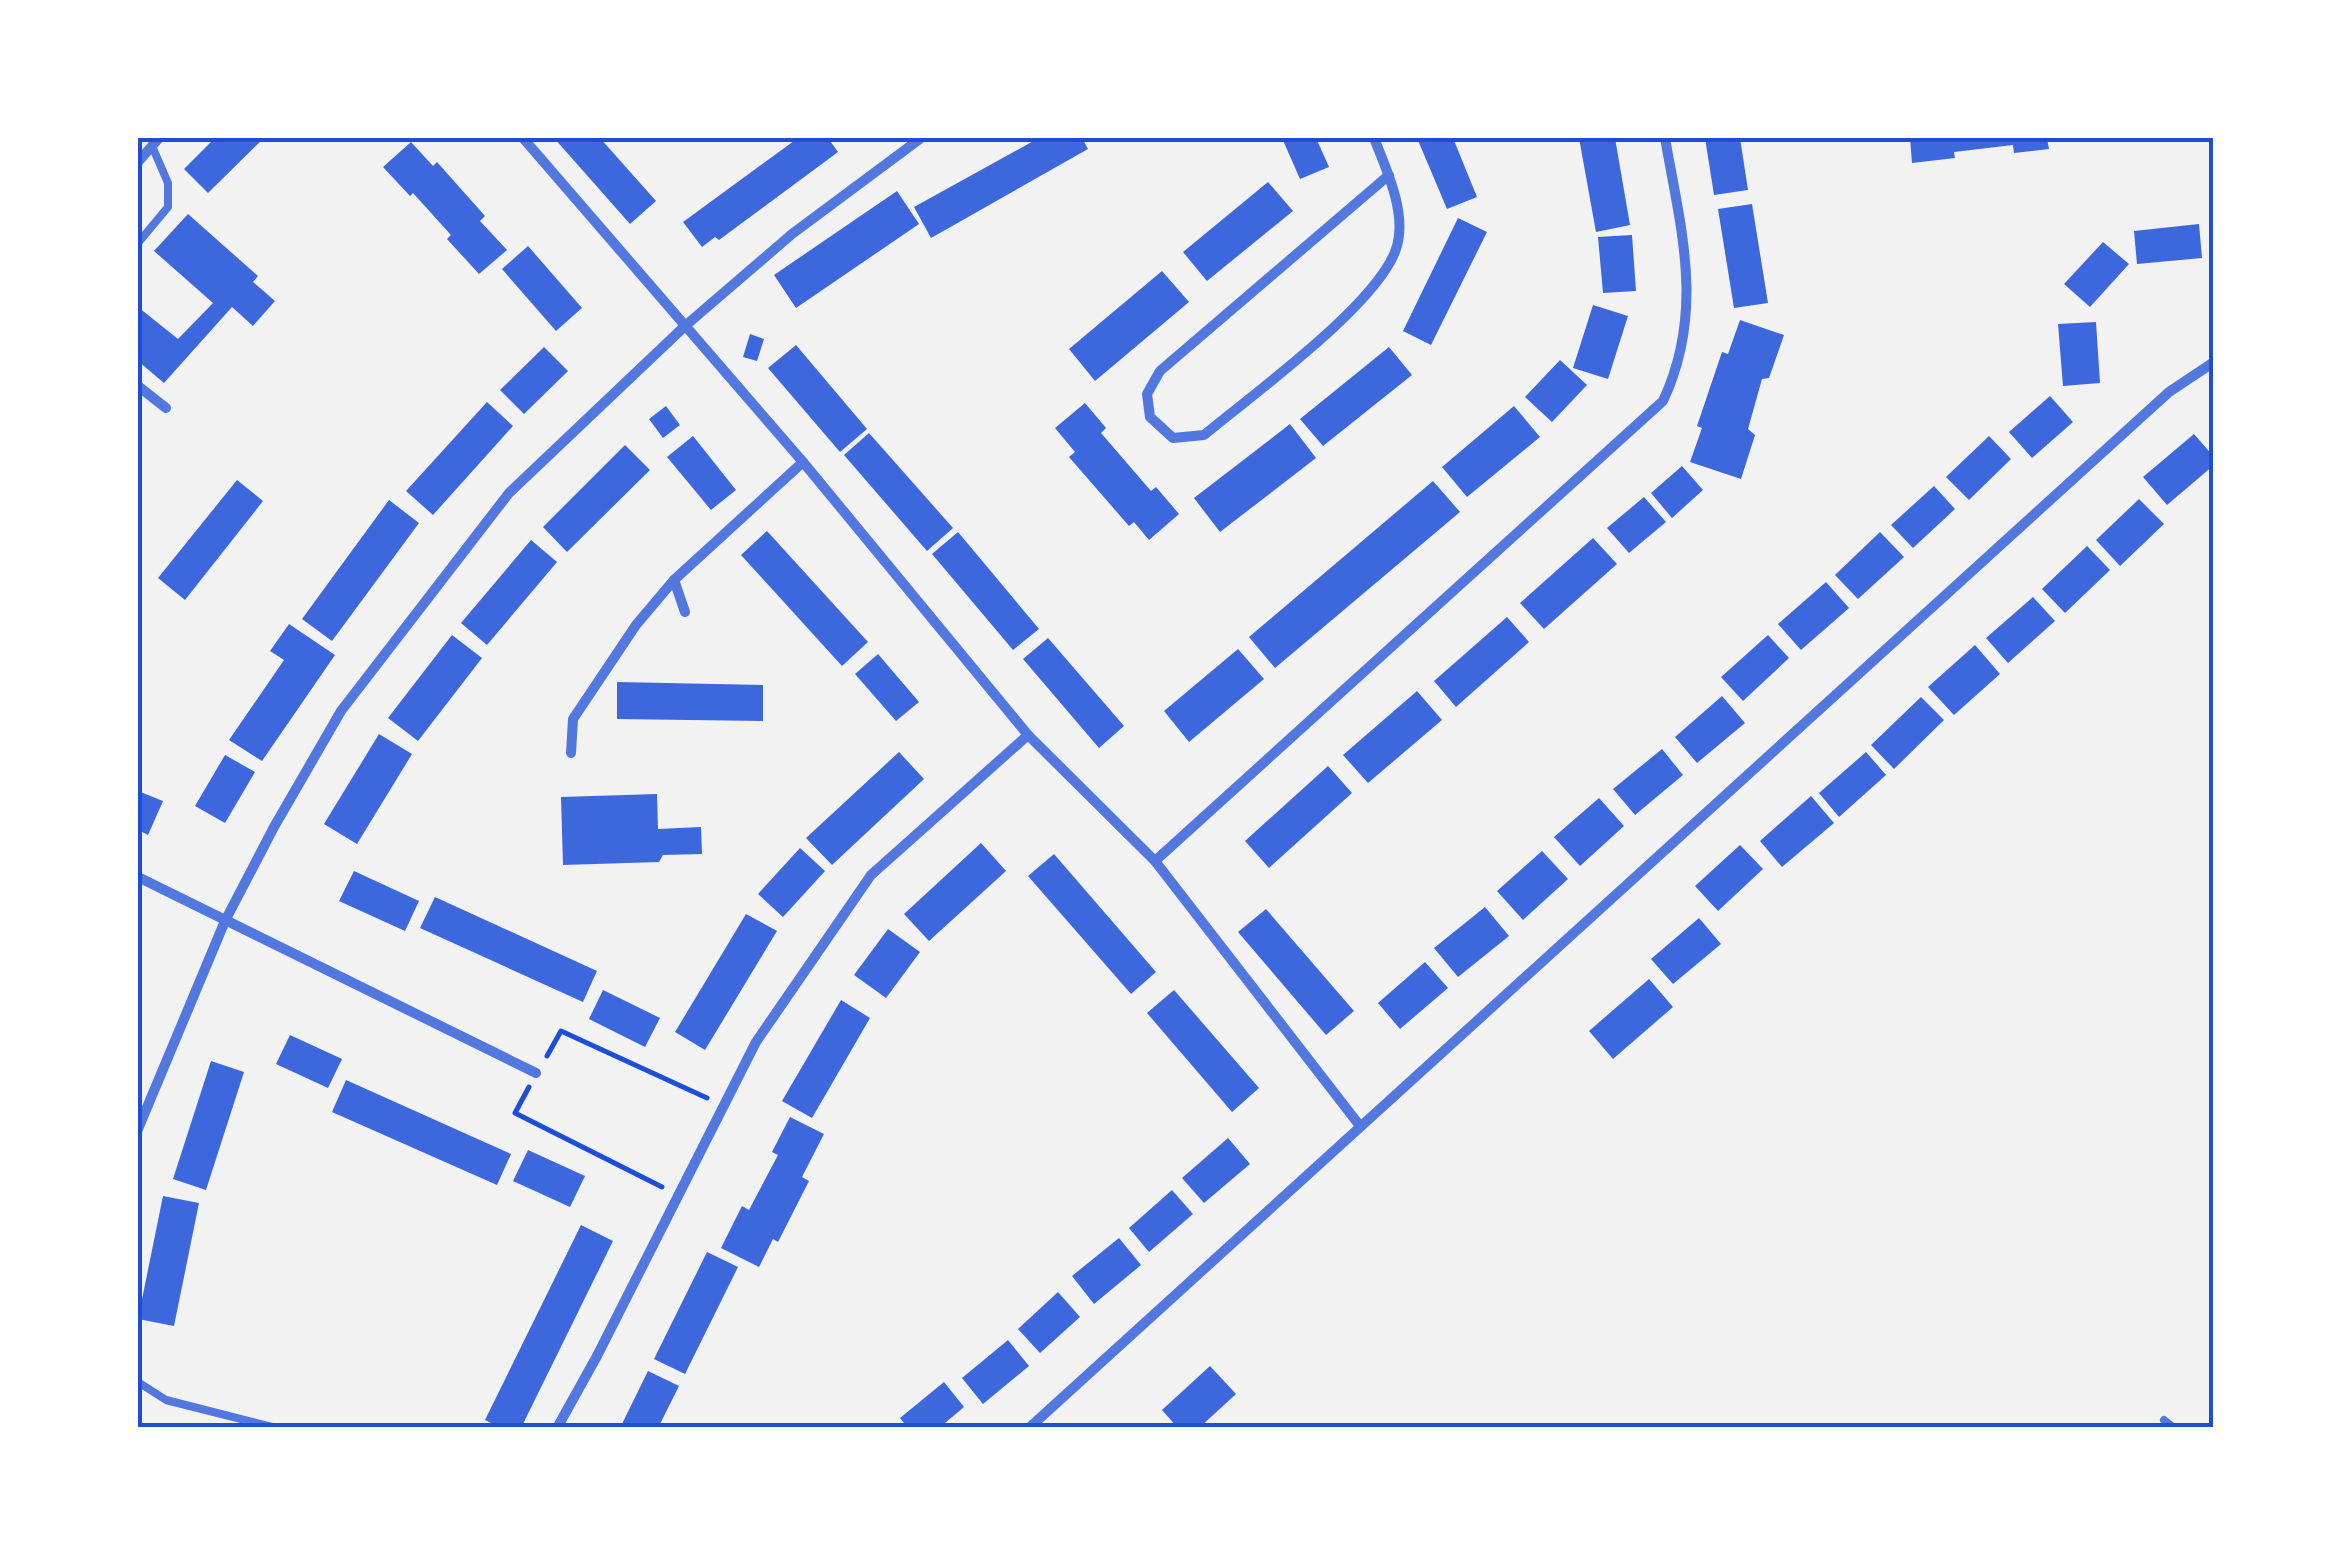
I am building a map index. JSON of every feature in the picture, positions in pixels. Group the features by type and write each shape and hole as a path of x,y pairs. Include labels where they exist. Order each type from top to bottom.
{"street":[{"path":"523,138 804,462 1028,734 1155,861 1360,1126"},
{"path":"138,1129 225,921 341,711 509,493 684,326 792,234 921,138"},
{"path":"1374,138 1389,176 1398,213 1396,248 1366,298 1204,436 1172,438 1150,417 1146,394 1160,372 1389,176"},
{"path":"1155,861 1663,401 1680,355 1688,272 1665,138"},
{"path":"138,162 155,142"},
{"path":"1030,1428 2169,392 2214,362"},
{"path":"138,386 166,408"},
{"path":"572,753 573,720 636,625 674,580 804,462"},
{"path":"674,580 685,612"},
{"path":"557,1428 756,1042 870,876 1028,734"},
{"path":"138,876 536,1073"}],"lane":[{"path":"138,243 168,207 168,183 155,142"},
{"path":"138,1382 166,1400 272,1427"},
{"path":"2164,1420 2174,1428"}],"path":[{"path":"678,1195 515,1113 561,1031 723,1106"}],"building":[{"path":"215,138 264,138 208,193 184,169"},
{"path":"554,138 600,138 656,201 630,224"},
{"path":"798,138 828,138 838,152 719,240 715,237 702,247 683,222"},
{"path":"1039,138 1082,138 1088,149 931,238 914,207"},
{"path":"1282,138 1316,138 1329,167 1300,179"},
{"path":"1417,138 1453,138 1477,197 1447,209"},
{"path":"1579,138 1615,138 1630,225 1596,232"},
{"path":"1705,138 1740,138 1748,190 1714,195"},
{"path":"1910,138 2047,138 2049,149 2014,153 2013,145 1954,152 1955,158 1912,163"},
{"path":"411,142 433,166 437,162 485,216 480,221 507,250 479,274 447,239 451,235 383,167"},
{"path":"1268,182 1293,211 1207,281 1183,252"},
{"path":"897,191 919,224 796,308 774,275"},
{"path":"1752,204 1768,303 1734,308 1718,209"},
{"path":"188,214 258,276 253,282 275,301 253,326 232,307 164,383 138,361 138,307 178,339 213,303 154,251"},
{"path":"1458,218 1487,232 1431,345 1403,331"},
{"path":"2199,224 2202,258 2137,264 2134,231"},
{"path":"1632,235 1636,291 1603,293 1598,237"},
{"path":"2103,242 2129,264 2090,307 2064,284"},
{"path":"528,246 582,308 556,331 502,269"},
{"path":"1162,271 1189,302 1095,381 1069,349"},
{"path":"1593,305 1628,316 1608,379 1573,368"},
{"path":"1740,320 1784,335 1769,378 1762,379 1748,429 1755,435 1741,479 1690,462 1702,428 1697,426 1722,352 1728,354"},
{"path":"2096,322 2100,383 2063,386 2058,324"},
{"path":"750,334 764,339 757,361 743,357"},
{"path":"796,345 867,429 840,452 768,368"},
{"path":"544,347 568,371 524,414 500,390"},
{"path":"1389,347 1412,375 1323,446 1300,419"},
{"path":"1560,360 1587,385 1552,422 1525,397"},
{"path":"2050,396 2073,422 2032,458 2009,432"},
{"path":"487,402 513,426 433,515 406,491"},
{"path":"1085,403 1106,428 1101,433 1151,491 1156,487 1179,514 1149,540 1134,522 1129,526 1069,457 1075,452 1055,428"},
{"path":"666,406 680,425 663,438 649,419"},
{"path":"1514,406 1540,437 1467,497 1442,467"},
{"path":"1290,424 1316,458 1220,532 1194,498"},
{"path":"869,433 953,528 927,551 844,455"},
{"path":"2194,434 2214,457 2214,465 2167,505 2143,477"},
{"path":"693,436 736,490 711,510 667,457"},
{"path":"1989,436 2011,459 1969,500 1946,477"},
{"path":"625,445 650,470 567,552 543,527"},
{"path":"1682,466 1703,490 1672,518 1651,493"},
{"path":"237,480 263,501 185,600 158,578"},
{"path":"1433,481 1460,512 1275,668 1249,637"},
{"path":"1934,486 1955,509 1913,548 1891,525"},
{"path":"1644,497 1666,522 1629,553 1607,528"},
{"path":"2139,499 2164,524 2120,566 2096,540"},
{"path":"389,500 419,523 332,641 302,619"},
{"path":"767,531 868,642 842,666 741,555"},
{"path":"958,532 1039,629 1013,650 932,554"},
{"path":"1880,532 1904,557 1858,599 1835,575"},
{"path":"1593,538 1617,564 1544,629 1520,603"},
{"path":"531,540 557,562 487,645 461,623"},
{"path":"2087,546 2110,570 2065,613 2042,589"},
{"path":"1826,582 1849,608 1801,650 1778,624"},
{"path":"2033,597 2055,621 2008,663 1986,638"},
{"path":"1507,617 1529,642 1456,707 1434,681"},
{"path":"289,624 335,655 262,761 229,740 284,660 270,651"},
{"path":"452,635 482,658 418,741 388,718"},
{"path":"1768,635 1789,658 1743,701 1721,677"},
{"path":"1048,638 1124,726 1099,748 1023,659"},
{"path":"1975,645 2000,674 1954,715 1928,687"},
{"path":"1238,649 1264,679 1189,742 1164,711"},
{"path":"878,654 919,702 896,721 855,674"},
{"path":"617,682 763,685 763,721 617,719"},
{"path":"1417,691 1442,720 1368,783 1343,755"},
{"path":"1722,696 1745,723 1697,763 1675,737"},
{"path":"1921,697 1944,720 1894,769 1871,745"},
{"path":"379,734 412,754 357,844 324,824"},
{"path":"1662,749 1683,775 1635,815 1613,789"},
{"path":"899,752 924,779 832,865 806,838"},
{"path":"1866,752 1886,775 1839,817 1819,793"},
{"path":"225,755 255,772 225,823 195,806"},
{"path":"1328,766 1352,793 1269,868 1245,841"},
{"path":"138,791 163,801 148,835 138,830"},
{"path":"657,794 658,829 701,827 702,854 663,855 659,862 563,865 561,797"},
{"path":"1811,796 1834,823 1782,867 1760,841"},
{"path":"1599,798 1624,826 1580,866 1554,837"},
{"path":"981,843 1006,871 929,941 904,914"},
{"path":"1740,845 1763,869 1718,911 1695,886"},
{"path":"800,848 825,871 783,917 758,894"},
{"path":"1542,851 1568,879 1523,920 1497,891"},
{"path":"1054,854 1156,972 1131,994 1028,876"},
{"path":"354,871 419,901 405,931 339,901"},
{"path":"435,897 597,971 583,1002 420,928"},
{"path":"1485,907 1509,936 1458,977 1434,948"},
{"path":"1266,909 1354,1011 1326,1035 1238,932"},
{"path":"746,914 777,931 705,1050 675,1032"},
{"path":"1699,918 1721,944 1673,984 1651,959"},
{"path":"888,929 920,952 886,998 854,975"},
{"path":"1425,962 1448,988 1400,1029 1378,1003"},
{"path":"1649,979 1673,1007 1613,1059 1589,1031"},
{"path":"603,990 660,1018 645,1047 589,1019"},
{"path":"1174,990 1259,1088 1232,1112 1147,1013"},
{"path":"841,1000 870,1018 812,1118 782,1101"},
{"path":"290,1035 342,1059 328,1088 276,1064"},
{"path":"211,1061 244,1072 206,1190 173,1179"},
{"path":"346,1080 511,1154 497,1185 332,1112"},
{"path":"790,1117 824,1134 802,1177 809,1181 778,1242 773,1239 759,1267 721,1248 742,1206 749,1210 778,1155 772,1152"},
{"path":"1228,1138 1250,1164 1204,1203 1182,1178"},
{"path":"528,1150 585,1176 570,1207 513,1181"},
{"path":"1172,1190 1193,1214 1149,1252 1129,1228"},
{"path":"163,1196 199,1203 174,1326 138,1319"},
{"path":"581,1225 613,1241 521,1428 501,1428 485,1420"},
{"path":"1119,1238 1141,1265 1094,1304 1072,1276"},
{"path":"707,1252 738,1267 685,1374 654,1359"},
{"path":"1058,1292 1080,1317 1040,1353 1018,1329"},
{"path":"1008,1340 1029,1366 983,1404 962,1378"},
{"path":"1210,1366 1236,1394 1199,1428 1178,1428 1162,1410"},
{"path":"648,1371 679,1386 658,1428 620,1428"},
{"path":"944,1382 964,1407 939,1428 908,1428 900,1418"}]}
